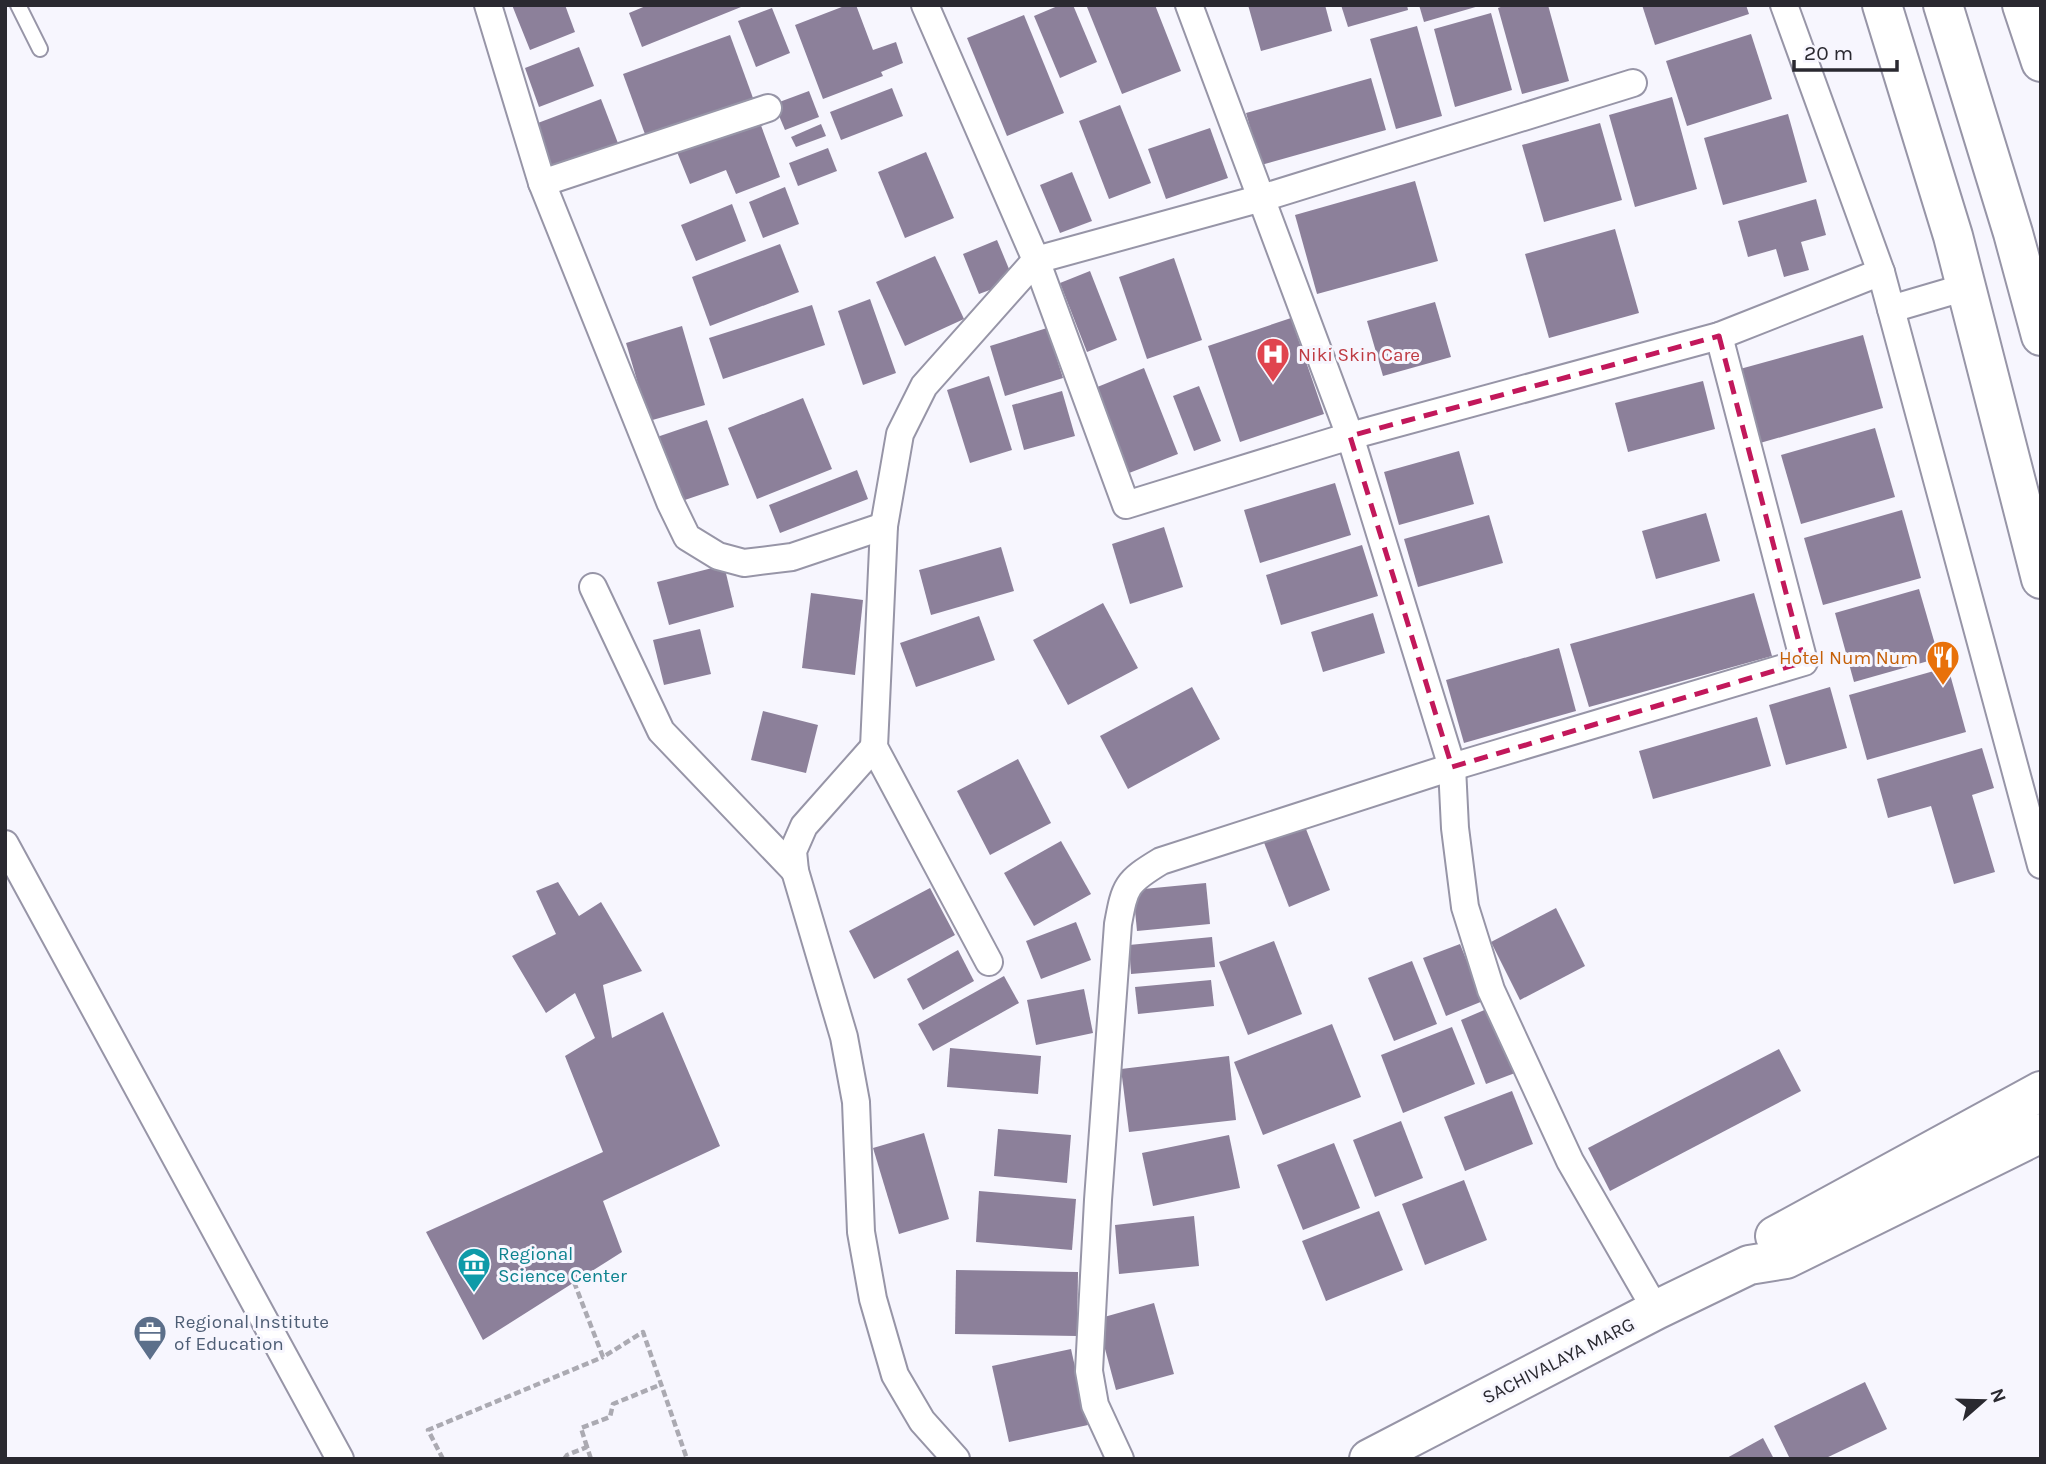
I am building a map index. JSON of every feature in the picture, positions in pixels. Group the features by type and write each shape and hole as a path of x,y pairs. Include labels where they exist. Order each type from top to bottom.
{"main road":[{"path":"1882,5 1953,236 2041,579"},
{"path":"1942,5 2013,233 2041,336"},
{"path":"2022,5 2041,62"},
{"name":"SACHIVALAYA MARG","path":"1749,1265 1769,1240 2041,1091"},
{"name":"SACHIVALAYA MARG","path":"1369,1459 1656,1310 1749,1265 1786,1259 2041,1133"}],"street":[{"path":"488,5 542,183 670,502 687,537 718,556 744,563 792,558 884,526"},
{"path":"925,5 1036,260 1126,505 1350,436 1719,336 1881,272"},
{"path":"1189,5 1350,436 1452,767 1455,828 1465,906 1491,990 1570,1161 1656,1310"},
{"path":"1784,5 1881,272 2041,865"},
{"path":"989,962 874,747 884,526 900,434 924,386 1036,260 1262,198 1633,83"},
{"path":"542,183 768,108"},
{"path":"1891,309 1966,286"},
{"path":"1120,1459 1095,1405 1089,1371 1116,938 1124,891 1140,873 1161,862 1452,767 1804,662 1719,336"},
{"path":"593,587 661,731 795,872"},
{"path":"874,747 804,826 793,850 795,872 844,1037 856,1102 860,1232 873,1300 895,1375 922,1421 956,1459"},
{"path":"5,844 340,1459"}],"lane":[{"path":"18,5 40,49"}],"path":[{"path":"573,1282 603,1357"},
{"path":"443,1459 428,1430 603,1357 643,1332 687,1459"},
{"path":"591,1459 581,1428 610,1417 613,1404 662,1384"},
{"path":"564,1459 567,1455 587,1447"}],"highlighted area":[{"path":"1719,336 1804,662 1452,767 1350,436"}],"building":[{"path":"512,5 565,5 575,32 530,50"},
{"path":"648,5 746,5 642,47 629,13"},
{"path":"847,5 856,5 873,50 896,42 903,63 881,72 883,76 823,99 795,25"},
{"path":"1060,5 1073,5 1097,62 1060,78 1034,16"},
{"path":"1155,5 1181,71 1122,94 1087,7"},
{"path":"1248,5 1325,5 1332,31 1261,51"},
{"path":"1341,5 1407,5 1408,10 1348,27"},
{"path":"1419,5 1479,5 1479,6 1424,22"},
{"path":"1506,5 1548,5 1569,81 1522,94 1498,8"},
{"path":"1642,5 1746,5 1749,14 1655,45"},
{"path":"772,8 790,53 756,67 738,21"},
{"path":"1491,13 1512,90 1455,107 1434,29"},
{"path":"1024,15 1064,113 1007,136 967,38"},
{"path":"1417,26 1442,116 1396,129 1370,39"},
{"path":"1751,34 1772,99 1687,126 1666,61"},
{"path":"730,35 753,98 646,137 623,74"},
{"path":"579,47 594,86 539,107 525,68"},
{"path":"1371,78 1386,130 1261,165 1246,113"},
{"path":"892,88 903,116 841,140 830,112"},
{"path":"809,91 819,117 785,130 774,104"},
{"path":"1672,97 1697,189 1635,207 1609,115"},
{"path":"601,99 621,151 550,178 530,126"},
{"path":"1120,105 1151,183 1109,199 1079,121"},
{"path":"1788,114 1807,182 1723,205 1704,138"},
{"path":"759,120 780,177 736,194 726,170 690,184 677,152"},
{"path":"1600,123 1622,200 1544,222 1522,145"},
{"path":"821,124 826,136 796,147 791,137"},
{"path":"1210,128 1228,178 1166,199 1148,149"},
{"path":"828,148 837,171 798,186 789,163"},
{"path":"926,152 954,218 905,238 878,172"},
{"path":"1072,172 1092,221 1060,233 1040,185"},
{"path":"1415,181 1438,261 1317,294 1295,215"},
{"path":"785,187 799,224 763,238 749,202"},
{"path":"1816,199 1826,235 1801,242 1809,270 1784,277 1776,249 1748,257 1738,221"},
{"path":"732,204 746,241 696,261 681,225"},
{"path":"1615,229 1639,313 1549,338 1525,254"},
{"path":"997,240 1014,281 979,294 963,254"},
{"path":"780,244 799,292 710,326 692,277"},
{"path":"935,256 964,319 905,346 876,282"},
{"path":"1174,258 1202,340 1147,359 1119,277"},
{"path":"1090,271 1117,340 1087,352 1060,283"},
{"path":"870,299 896,373 863,385 838,311"},
{"path":"1435,302 1451,357 1383,376 1367,321"},
{"path":"812,305 825,345 723,379 709,338"},
{"path":"1291,318 1324,414 1240,442 1208,346"},
{"path":"682,326 705,405 649,421 626,343"},
{"path":"1047,328 1063,378 1005,396 990,346"},
{"path":"1863,335 1883,408 1760,443 1740,369"},
{"path":"1144,368 1178,454 1124,475 1090,390"},
{"path":"989,376 1012,450 970,463 947,390"},
{"path":"1703,381 1715,429 1628,452 1615,403"},
{"path":"1199,386 1221,441 1194,451 1173,396"},
{"path":"1062,391 1075,436 1024,450 1012,405"},
{"path":"803,398 832,469 757,499 728,428"},
{"path":"707,420 729,485 679,502 657,437"},
{"path":"1875,428 1895,497 1801,524 1781,455"},
{"path":"1459,451 1474,504 1399,525 1384,472"},
{"path":"857,470 868,499 780,533 769,505"},
{"path":"1335,483 1351,535 1260,563 1244,510"},
{"path":"1902,510 1921,578 1823,605 1804,538"},
{"path":"1706,513 1720,561 1656,579 1642,531"},
{"path":"1489,515 1503,563 1418,587 1404,539"},
{"path":"1164,527 1183,587 1130,604 1112,544"},
{"path":"1362,545 1378,596 1281,625 1266,575"},
{"path":"1001,547 1014,591 931,615 919,570"},
{"path":"724,565 734,607 669,625 657,582"},
{"path":"1919,589 1939,658 1854,682 1835,613"},
{"path":"811,593 863,600 855,675 802,668"},
{"path":"1754,593 1772,656 1589,707 1570,644"},
{"path":"1103,603 1138,668 1068,705 1033,640"},
{"path":"1373,613 1385,653 1323,672 1311,632"},
{"path":"979,616 995,660 916,687 900,643"},
{"path":"700,629 711,674 664,685 653,640"},
{"path":"1559,648 1576,711 1464,743 1446,680"},
{"path":"1948,667 1966,732 1867,760 1849,695"},
{"path":"1192,687 1220,739 1128,789 1100,736"},
{"path":"1830,687 1847,748 1786,765 1769,705"},
{"path":"763,711 818,725 806,773 751,760"},
{"path":"1757,717 1771,766 1653,799 1639,751"},
{"path":"1982,748 1994,788 1972,795 1995,872 1954,884 1931,806 1888,818 1877,779"},
{"path":"1018,759 1051,823 990,855 957,791"},
{"path":"1304,824 1330,890 1289,907 1263,840"},
{"path":"1061,841 1091,894 1034,926 1004,873"},
{"path":"558,882 579,916 601,902 642,971 603,985 612,1038 663,1012 720,1146 603,1201 622,1252 483,1340 426,1232 603,1152 565,1056 595,1038 575,993 546,1013 512,956 556,934 536,891"},
{"path":"1206,883 1210,924 1137,931 1133,890"},
{"path":"930,888 955,935 874,979 849,931"},
{"path":"1556,908 1585,966 1520,1000 1491,942"},
{"path":"1076,922 1091,960 1041,979 1026,941"},
{"path":"1212,937 1215,967 1131,974 1129,945"},
{"path":"1274,941 1302,1014 1248,1035 1219,962"},
{"path":"1460,944 1483,1001 1446,1016 1423,958"},
{"path":"958,950 974,981 923,1010 907,979"},
{"path":"1412,961 1437,1024 1394,1041 1368,978"},
{"path":"1004,976 1019,1003 933,1051 918,1024"},
{"path":"1211,980 1214,1006 1138,1014 1135,987"},
{"path":"1084,989 1093,1033 1036,1045 1027,1000"},
{"path":"1489,1008 1515,1073 1486,1084 1461,1020"},
{"path":"1332,1024 1361,1097 1263,1135 1234,1062"},
{"path":"1452,1027 1475,1084 1403,1113 1381,1055"},
{"path":"950,1048 1041,1056 1038,1094 947,1087"},
{"path":"1779,1049 1801,1091 1610,1191 1588,1148"},
{"path":"1229,1056 1236,1120 1129,1132 1121,1069"},
{"path":"1512,1091 1533,1144 1465,1171 1444,1117"},
{"path":"1401,1121 1423,1178 1375,1197 1353,1140"},
{"path":"998,1129 1071,1135 1067,1183 994,1176"},
{"path":"924,1133 949,1219 899,1234 873,1148"},
{"path":"1229,1135 1240,1188 1153,1206 1142,1153"},
{"path":"1334,1143 1360,1208 1303,1230 1277,1165"},
{"path":"1464,1180 1487,1240 1425,1265 1402,1204"},
{"path":"979,1191 1076,1199 1072,1250 976,1242"},
{"path":"1379,1211 1403,1270 1326,1301 1302,1241"},
{"path":"1194,1216 1199,1266 1119,1274 1115,1225"},
{"path":"956,1270 1078,1272 1077,1336 955,1334"},
{"path":"1154,1303 1174,1374 1116,1390 1097,1319"},
{"path":"1071,1349 1088,1425 1009,1442 992,1366"},
{"path":"1865,1382 1887,1429 1824,1459 1790,1459 1774,1426"},
{"path":"1763,1438 1774,1459 1725,1459"}],"place":[{"name":"Niki Skin Care","path":"1273,384"},
{"name":"Hotel Num Num","path":"1943,687"},
{"name":"Regional Science Center","path":"474,1294"},
{"name":"Regional Institute of Education","path":"150,1362"}]}
